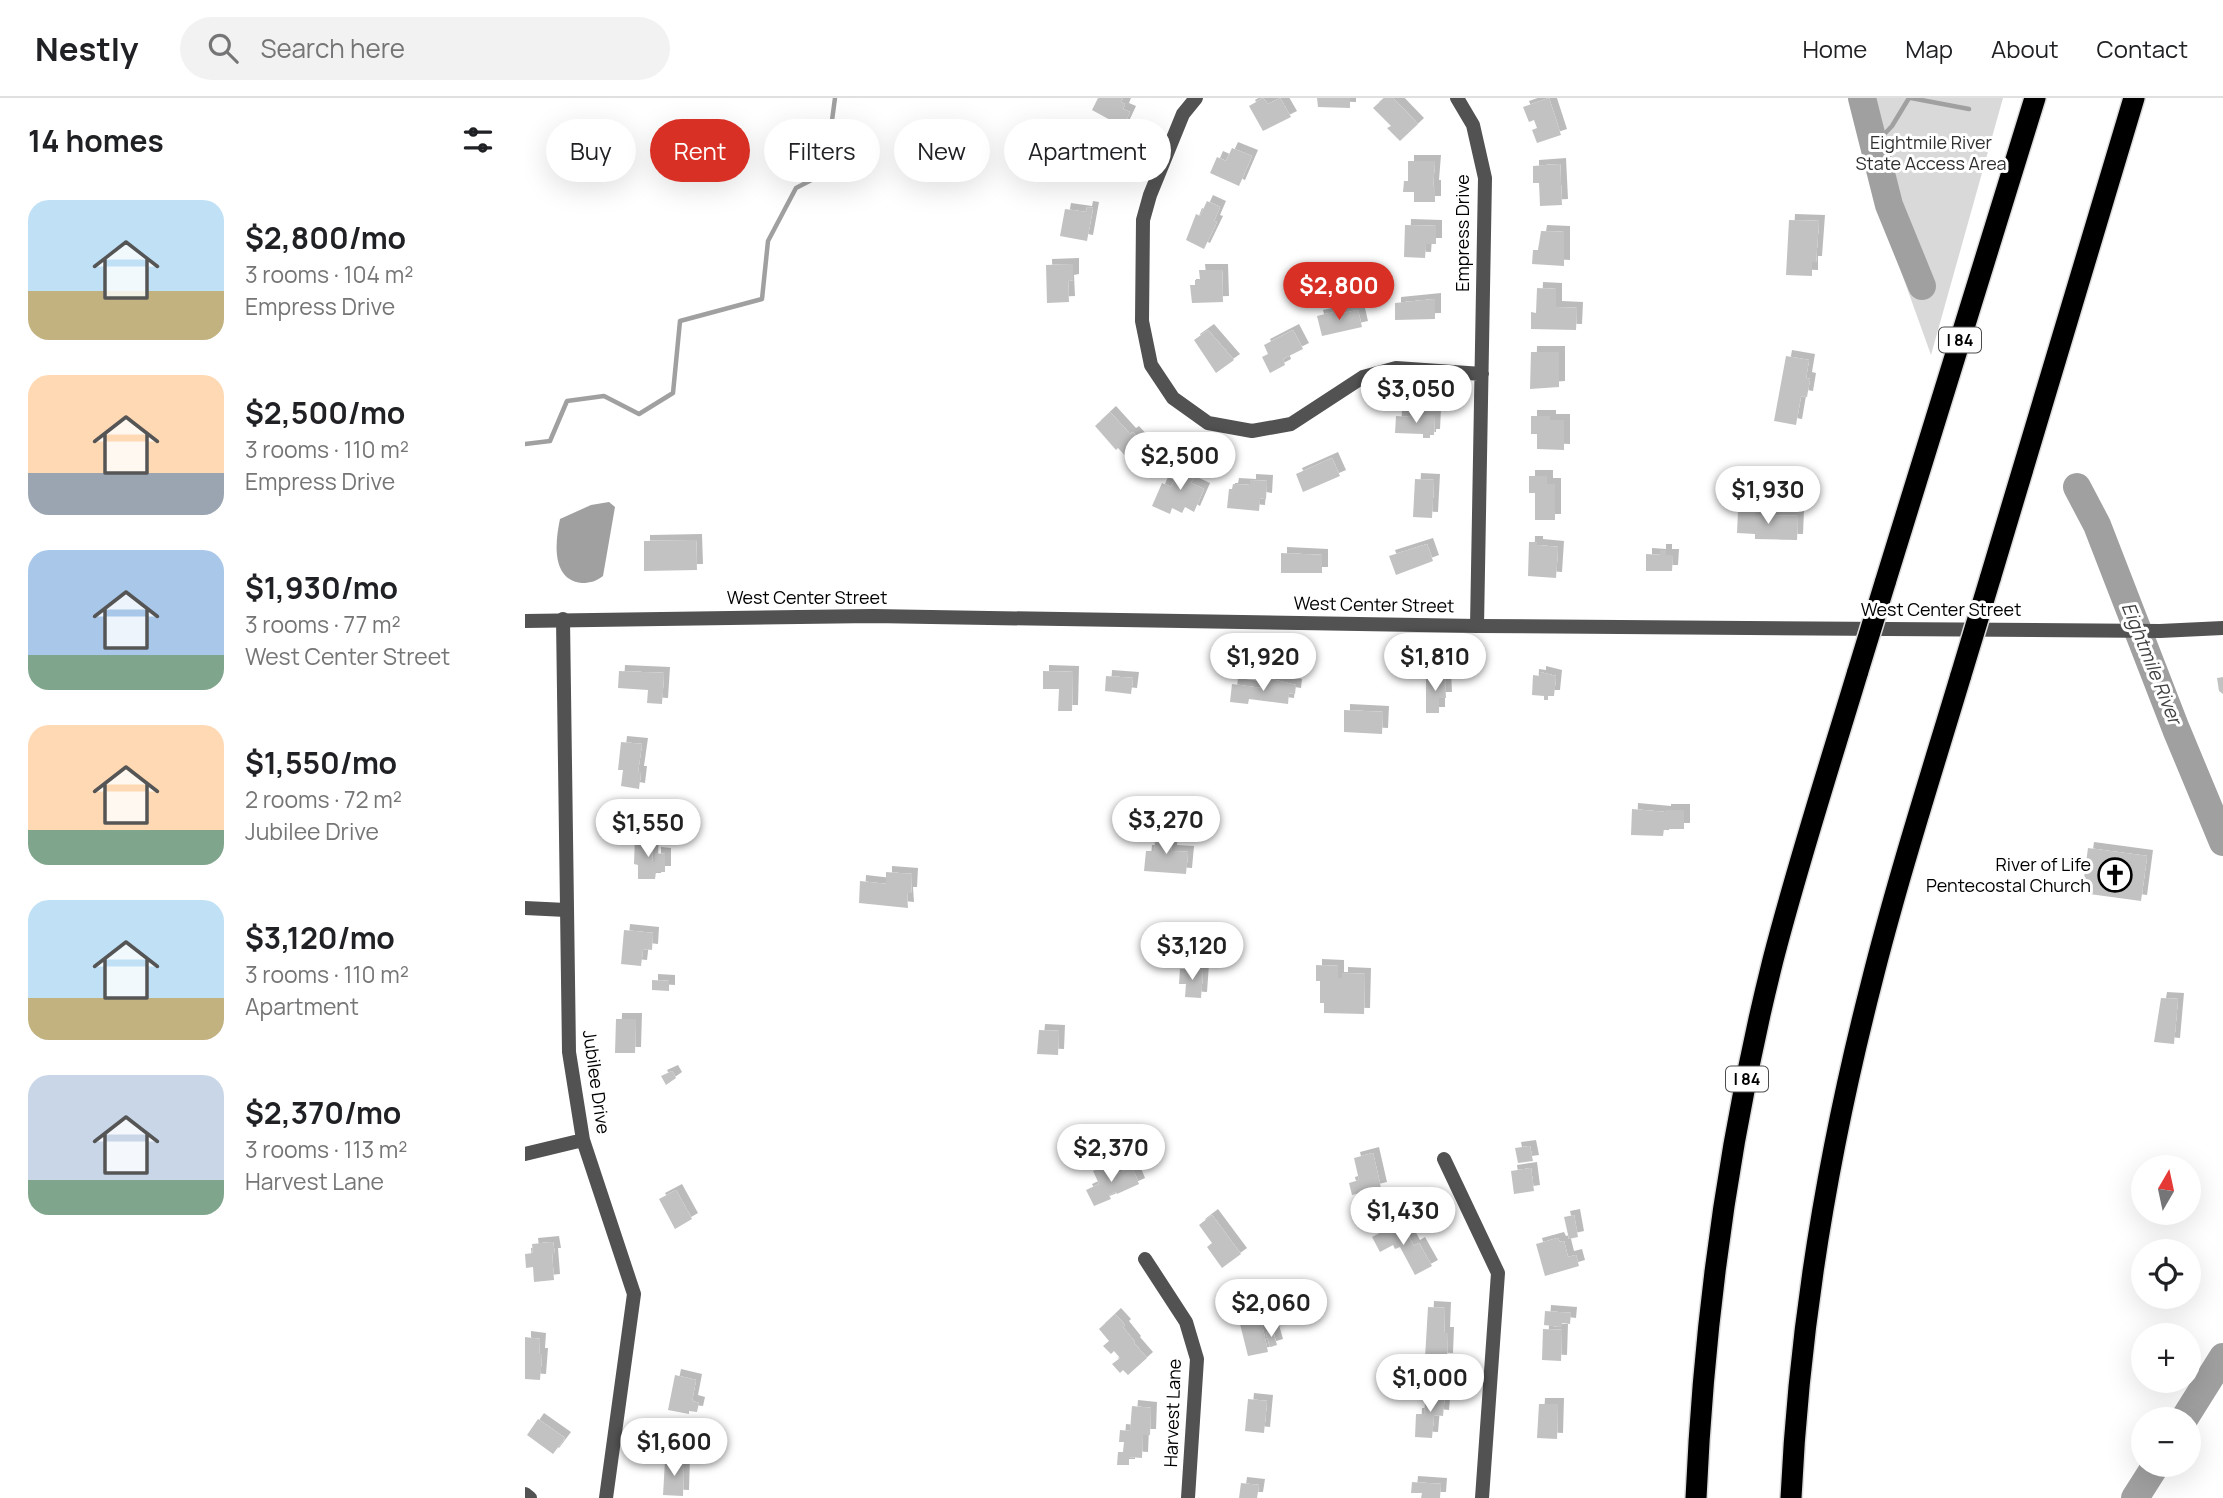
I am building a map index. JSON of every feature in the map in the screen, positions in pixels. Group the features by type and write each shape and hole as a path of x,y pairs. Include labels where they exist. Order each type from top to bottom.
{"highway":[{"name":"I 84","path":"1696,1498 1712,1298 1737,1130 1773,961 1858,671 2035,98"},
{"path":"1791,1498 1799,1392 1820,1228 1845,1097 1878,960 2134,98"}],"street":[{"path":"1196,98 1183,114 1150,195 1143,220 1142,321 1151,365 1173,398 1208,423 1252,431 1291,424 1363,377 1396,368 1482,374"},
{"name":"Empress Drive","path":"1457,98 1473,125 1485,178 1477,625"},
{"name":"West Center Street","path":"525,621 873,616 1477,625 2161,631 2223,628"},
{"name":"Jubilee Drive","path":"563,619 569,1052 583,1140 634,1294 605,1498"},
{"path":"525,908 566,910"},
{"path":"525,1154 583,1140"},
{"path":"1444,1159 1498,1273 1482,1498"},
{"name":"Harvest Lane","path":"1145,1259 1186,1322 1197,1359 1188,1498"},
{"path":"525,1494 530,1498"}],"green space":[{"name":"Eightmile River State Access Area","path":"1872,98 2003,98 1931,355 1885,227 1873,137"}],"shaded area":[{"path":"609,502 615,507 603,576 588,583 572,580 565,575 557,559 560,519 591,505"}],"building":[{"path":"1098,98 1123,98 1123,109 1130,112 1127,119 1108,119 1092,110"},
{"path":"1263,98 1268,104 1280,98 1291,117 1263,131 1249,106"},
{"path":"1317,98 1350,98 1350,108 1318,107"},
{"path":"1384,98 1393,98 1418,124 1400,141 1387,128 1391,126 1373,108"},
{"path":"1549,98 1561,135 1537,143 1532,130 1537,128 1534,120 1529,122 1523,107"},
{"path":"1232,148 1252,156 1239,186 1210,173 1217,157 1226,161"},
{"path":"1408,161 1435,161 1435,202 1414,202 1414,192 1403,192 1404,181 1408,181"},
{"path":"1560,164 1562,205 1540,206 1539,183 1533,183 1533,166"},
{"path":"1207,201 1220,207 1214,221 1217,222 1204,249 1186,240 1196,214 1200,216"},
{"path":"1087,207 1093,208 1087,241 1060,236 1065,209 1086,212"},
{"path":"1789,220 1819,221 1816,262 1812,262 1812,276 1786,275"},
{"path":"1405,225 1436,226 1436,244 1426,244 1425,258 1404,257"},
{"path":"1541,231 1564,232 1564,266 1532,264 1533,250 1538,250"},
{"path":"1073,264 1073,280 1068,281 1069,302 1047,303 1046,265"},
{"path":"1199,270 1222,270 1223,302 1192,303 1190,285 1195,285 1195,280 1200,280"},
{"path":"1537,288 1556,289 1556,307 1577,308 1576,330 1531,329 1531,312 1536,313"},
{"path":"1435,299 1435,319 1395,320 1395,303"},
{"path":"1342,310 1343,313 1358,310 1362,327 1322,336 1317,316"},
{"path":"1208,330 1234,360 1216,373 1194,340"},
{"path":"1293,330 1303,349 1283,359 1285,365 1270,373 1262,357 1268,354 1264,345"},
{"path":"1531,352 1559,352 1559,387 1530,389"},
{"path":"1786,356 1809,360 1807,397 1801,396 1796,425 1774,421"},
{"path":"1110,412 1130,434 1133,432 1145,445 1129,460 1118,448 1116,450 1095,426"},
{"path":"1435,415 1434,435 1423,438 1423,434 1395,433 1396,416"},
{"path":"1531,416 1550,416 1550,420 1564,420 1564,450 1537,449 1537,434 1531,434"},
{"path":"1332,458 1340,476 1303,492 1296,474"},
{"path":"1182,462 1198,469 1191,483 1204,489 1194,512 1185,507 1182,513 1172,508 1170,514 1152,506 1162,483 1171,487"},
{"path":"1529,476 1547,476 1547,484 1555,484 1555,520 1535,520 1535,493 1529,493"},
{"path":"1415,479 1434,480 1432,518 1413,517"},
{"path":"1250,480 1267,481 1266,499 1260,498 1259,511 1227,508 1229,489 1232,489 1233,484 1250,485"},
{"path":"1738,511 1755,512 1755,515 1798,516 1797,540 1755,539 1755,534 1737,533"},
{"path":"696,540 697,570 644,571 644,541"},
{"path":"1529,542 1558,547 1556,578 1528,576"},
{"path":"1427,544 1433,561 1396,575 1389,556"},
{"path":"1660,550 1666,550 1666,555 1673,555 1672,571 1646,571 1646,554 1660,555"},
{"path":"1281,553 1322,555 1322,573 1281,573"},
{"path":"619,671 664,673 662,704 647,703 648,690 618,688"},
{"path":"1043,671 1073,672 1072,711 1058,711 1059,689 1043,689"},
{"path":"1540,672 1556,676 1554,696 1548,696 1548,700 1544,700 1544,696 1532,695 1533,675 1540,676"},
{"path":"1106,676 1133,678 1131,694 1105,691"},
{"path":"1426,677 1445,677 1446,698 1439,698 1439,713 1426,713"},
{"path":"2223,677 2223,694 2219,691 2217,678"},
{"path":"1271,679 1296,685 1295,694 1289,693 1288,704 1249,699 1248,704 1230,702 1232,684 1261,688 1261,682 1271,683"},
{"path":"1344,710 1383,712 1382,734 1344,732"},
{"path":"621,742 642,744 638,772 641,772 639,789 621,786 623,770 618,770"},
{"path":"1632,809 1665,812 1684,810 1684,829 1664,829 1663,836 1631,835"},
{"path":"1156,830 1173,831 1171,851 1188,852 1186,874 1144,871 1146,851 1154,851"},
{"path":"635,837 653,837 652,862 655,862 655,853 665,854 665,872 656,872 655,879 638,879 638,865 634,864"},
{"name":"River of Life Pentecostal Church","path":"2088,848 2147,856 2141,901 2082,893"},
{"path":"886,872 912,874 911,893 907,893 908,908 859,903 860,881 886,884"},
{"path":"624,930 653,933 652,950 643,949 641,966 621,964"},
{"path":"1316,965 1338,966 1338,978 1342,978 1342,973 1365,974 1364,1014 1324,1013 1324,1003 1320,1003 1320,981 1316,981"},
{"path":"1180,969 1203,970 1201,998 1185,997 1186,984 1179,984"},
{"path":"652,980 669,981 669,991 652,990"},
{"path":"2161,998 2178,999 2174,1044 2154,1042"},
{"path":"616,1019 636,1019 635,1053 615,1053"},
{"path":"1039,1030 1059,1031 1058,1055 1037,1054"},
{"path":"672,1071 676,1078 666,1085 661,1076"},
{"path":"1530,1146 1533,1161 1518,1163 1515,1148"},
{"path":"1373,1153 1381,1188 1352,1195 1349,1183 1359,1180 1354,1158"},
{"path":"1105,1165 1110,1177 1132,1167 1139,1184 1109,1195 1111,1199 1094,1206 1086,1190 1099,1184 1093,1171"},
{"path":"1531,1168 1534,1191 1514,1194 1511,1171"},
{"path":"676,1190 692,1219 675,1229 659,1199"},
{"path":"1212,1215 1241,1254 1222,1268 1207,1247 1212,1243 1199,1225"},
{"path":"1574,1215 1578,1237 1569,1239 1564,1217"},
{"path":"1401,1222 1414,1246 1419,1243 1432,1266 1415,1275 1400,1247 1395,1249 1393,1245 1380,1252 1372,1237"},
{"path":"1558,1238 1560,1242 1564,1241 1568,1257 1576,1255 1579,1266 1545,1276 1536,1244"},
{"path":"553,1242 554,1280 534,1282 533,1267 526,1268 525,1254 533,1253 532,1244"},
{"path":"1428,1307 1445,1308 1447,1359 1425,1358"},
{"path":"1545,1311 1571,1313 1570,1324 1562,1323 1562,1327 1544,1325"},
{"path":"1115,1314 1147,1358 1128,1375 1123,1370 1120,1373 1112,1364 1120,1358 1114,1351 1111,1354 1103,1346 1109,1341 1099,1329"},
{"path":"1261,1320 1268,1352 1248,1356 1240,1324"},
{"path":"1543,1329 1562,1330 1561,1361 1542,1360"},
{"path":"1273,1331 1277,1345 1270,1347 1266,1333"},
{"path":"525,1337 540,1339 540,1380 525,1379"},
{"path":"675,1375 696,1380 692,1401 699,1403 697,1412 689,1411 689,1414 668,1410"},
{"path":"1426,1392 1445,1393 1443,1416 1434,1415 1432,1438 1415,1437 1416,1414 1424,1414"},
{"path":"1248,1399 1267,1401 1264,1433 1245,1431"},
{"path":"1539,1404 1558,1404 1557,1439 1537,1438"},
{"path":"1132,1406 1151,1408 1150,1435 1143,1435 1142,1458 1129,1457 1129,1465 1117,1465 1118,1452 1123,1452 1124,1442 1119,1442 1120,1430 1130,1431"},
{"path":"538,1419 565,1438 553,1454 527,1435"},
{"path":"665,1461 684,1461 683,1496 663,1495"},
{"path":"1412,1482 1441,1484 1440,1498 1421,1498 1422,1493 1411,1493"},
{"path":"1241,1483 1259,1485 1257,1498 1239,1498"}],"waterway":[{"path":"525,444 550,441 567,401 604,396 639,414 673,393 680,321 762,299 768,241 796,188 825,173 835,98"},
{"name":"Eightmile River","path":"1862,98 1889,205 1922,286"},
{"path":"1874,145 1892,126 1909,98"},
{"path":"1911,98 1969,109"},
{"name":"Eightmile River","path":"2077,487 2097,525 2223,842"},
{"name":"Eightmile River","path":"2192,1407 2223,1357"},
{"name":"Eightmile River","path":"2135,1498 2148,1477"}],"place":[{"name":"River of Life Pentecostal Church","path":"2115,875"}]}
